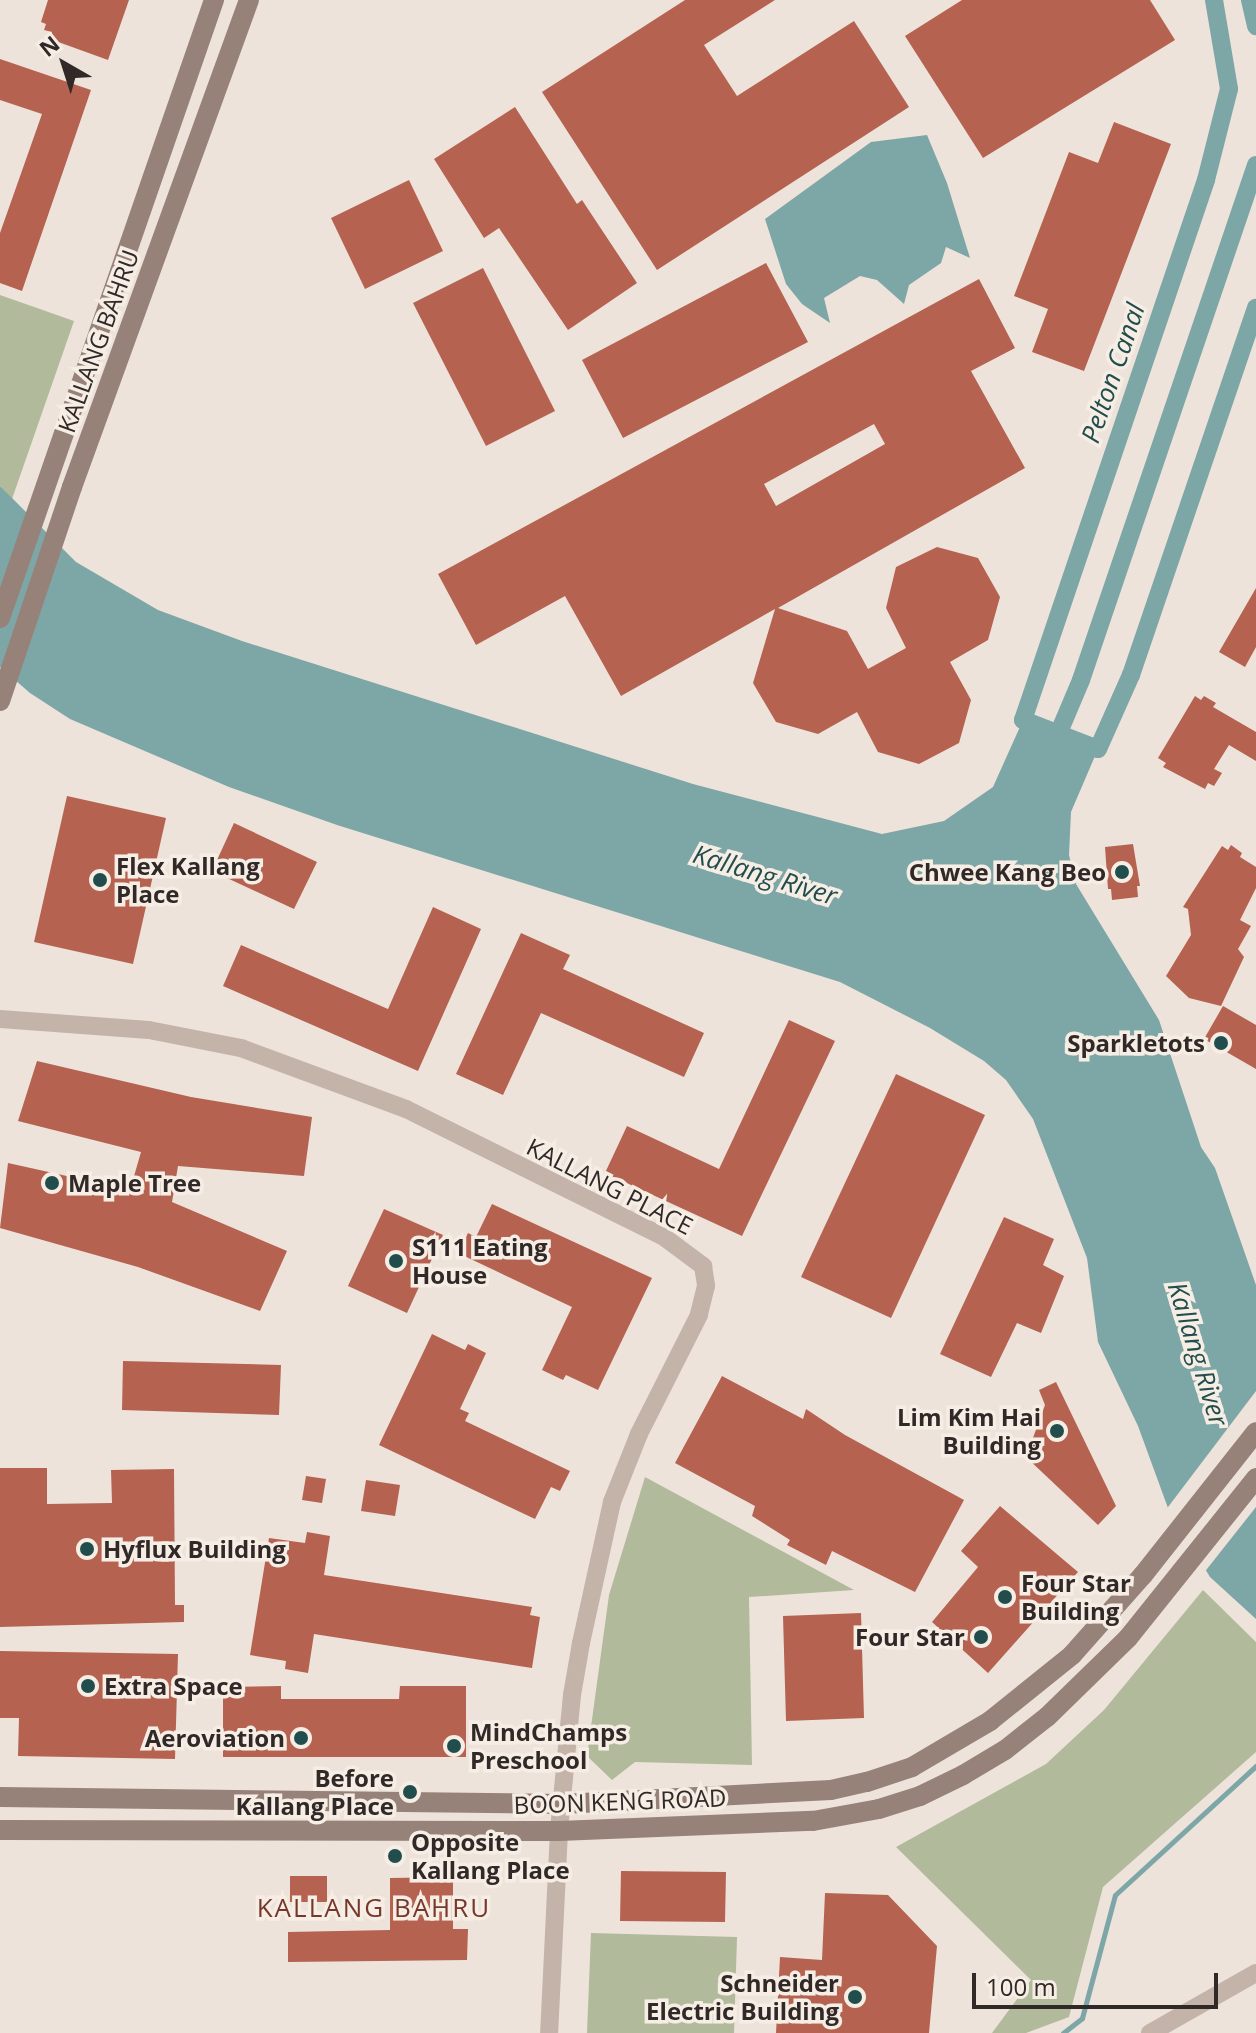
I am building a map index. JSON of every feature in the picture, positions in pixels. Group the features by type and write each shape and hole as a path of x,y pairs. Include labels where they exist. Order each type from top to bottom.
{"main road":[{"name":"KALLANG BAHRU","path":"0,618 214,0"},
{"name":"KALLANG BAHRU","path":"0,701 72,487 249,0"},
{"name":"BOON KENG ROAD","path":"0,1797 562,1804 831,1790 912,1767 990,1721 1027,1694 1089,1638 1256,1432"},
{"name":"BOON KENG ROAD","path":"0,1830 559,1831 813,1821 879,1809 920,1796 1005,1750 1047,1717 1089,1679 1164,1596 1256,1478"}],"street":[{"name":"KALLANG PLACE","path":"0,1019 149,1030 241,1048 406,1109 664,1237 703,1266 706,1286 699,1315 639,1434 612,1502 573,1692 562,1804"},
{"path":"549,2033 562,1804"},
{"path":"1150,2033 1256,1973"}],"green space":[{"path":"0,295 74,321 12,499 0,486"},
{"path":"645,1477 854,1590 749,1597 752,1765 635,1762 612,1780 587,1756 609,1595"},
{"path":"1203,1590 1256,1642 1256,1752 1103,1887 1069,2017 1026,2033 992,2033 1031,1980 896,1847 1046,1764 1104,1710"},
{"path":"591,1933 737,1937 734,2033 587,2033"}],"water":[{"path":"927,135 947,183 970,258 946,247 941,263 909,285 904,304 877,280 860,276 824,298 830,323 802,304 786,284 765,219 871,142"},
{"name":"Kallang River","path":"0,486 76,562 158,610 242,641 693,784 882,834 944,821 993,787 1023,720 1098,749 1071,812 1069,855 1076,884 1159,1020 1201,1147 1215,1168 1256,1285 1256,1619 1210,1577 1168,1508 1138,1426 1098,1342 1087,1258 1033,1119 1006,1080 984,1061 930,1028 840,982 337,825 229,787 70,719 30,693 0,667"}],"pier":[{"path":"1256,1391 1256,1507 1203,1574 1165,1511"}],"building":[{"path":"48,0 129,0 108,60 50,39 52,32 44,30 46,24 41,22"},
{"path":"685,0 775,0 704,45 737,96 854,21 909,107 657,270 542,92"},
{"path":"962,0 1150,0 1175,40 983,158 905,36"},
{"path":"0,59 91,90 22,291 0,283 0,233 42,114 0,100"},
{"path":"515,107 577,204 582,200 637,283 568,330 499,228 484,238 434,159"},
{"path":"1114,122 1171,144 1084,371 1032,352 1048,309 1014,296 1069,152 1098,163"},
{"path":"409,180 443,251 365,289 331,218"},
{"path":"766,263 808,342 623,438 582,360"},
{"path":"483,268 555,411 486,446 413,303"},
{"path":"979,279 1015,348 971,371 1025,468 778,608 847,631 868,669 906,648 886,608 896,567 937,547 978,558 1000,597 988,640 950,662 971,700 959,743 919,764 878,752 857,712 818,734 776,722 753,683 775,609 621,696 565,596 476,645 438,574","holes":["874,424 885,444 776,506 764,484"]},
{"path":"1256,588 1256,647 1245,667 1219,652"},
{"path":"1195,696 1201,700 1204,696 1216,703 1213,707 1256,732 1256,761 1229,745 1214,769 1222,773 1214,786 1208,783 1205,789 1163,767 1166,763 1158,758"},
{"name":"Flex Kallang Place","path":"67,796 166,818 133,964 34,942"},
{"path":"234,823 317,862 294,909 212,871"},
{"name":"Chwee Kang Beo","path":"1133,844 1140,886 1137,886 1138,897 1112,900 1111,889 1108,889 1105,847"},
{"path":"1231,845 1242,853 1240,857 1256,867 1256,888 1240,920 1251,926 1238,949 1244,957 1221,1006 1189,998 1166,976 1191,935 1188,909 1183,907 1222,846 1228,850"},
{"path":"433,907 481,929 418,1071 223,986 241,945 388,1009"},
{"path":"521,933 570,955 563,969 704,1033 684,1077 541,1013 503,1095 456,1074"},
{"path":"1223,1006 1256,1025 1256,1069 1204,1039"},
{"path":"789,1020 835,1041 742,1236 605,1173 627,1126 719,1169"},
{"name":"Maple Tree","path":"37,1061 191,1097 312,1117 304,1176 178,1166 172,1202 287,1251 260,1311 138,1267 0,1228 8,1163 130,1190 141,1152 18,1121"},
{"path":"896,1074 985,1115 891,1318 801,1277"},
{"path":"492,1204 652,1278 598,1390 566,1375 563,1380 542,1370 572,1307 458,1253 468,1233 476,1237"},
{"name":"S111 Eating House","path":"384,1209 443,1235 407,1313 348,1286"},
{"path":"1004,1217 1054,1239 1043,1265 1064,1276 1041,1333 1017,1323 991,1377 940,1354"},
{"path":"432,1334 465,1350 468,1344 486,1353 460,1409 469,1413 465,1421 570,1471 560,1491 551,1487 535,1519 379,1445"},
{"path":"123,1361 281,1365 279,1415 122,1410"},
{"path":"722,1376 803,1419 806,1409 845,1435 964,1500 915,1592 832,1551 826,1565 787,1545 790,1540 752,1516 755,1506 675,1463"},
{"name":"Lim Kim Hai Building","path":"1056,1382 1116,1506 1098,1525 1026,1457 1045,1405 1039,1390"},
{"name":"Hyflux Building","path":"0,1468 47,1468 47,1504 112,1503 111,1470 174,1469 175,1605 184,1605 184,1622 0,1627"},
{"path":"306,1476 326,1479 322,1503 302,1500"},
{"path":"366,1480 400,1485 395,1516 361,1511"},
{"name":"Four Star Building","path":"1000,1506 1078,1572 988,1673 932,1622 978,1567 961,1551"},
{"path":"307,1532 330,1536 324,1575 532,1607 530,1615 540,1617 532,1668 314,1634 308,1673 285,1669 286,1661 250,1655 269,1538 305,1543"},
{"path":"861,1613 864,1718 786,1721 783,1616"},
{"name":"Extra Space","path":"0,1651 178,1654 175,1759 18,1756 19,1718 0,1718"},
{"path":"281,1686 281,1699 399,1699 400,1686 466,1686 466,1757 223,1757 223,1687"},
{"path":"621,1871 726,1872 725,1922 620,1921"},
{"path":"290,1876 327,1876 327,1902 290,1902"},
{"path":"453,1877 453,1929 468,1929 467,1960 288,1962 288,1932 390,1930 390,1878"},
{"name":"Schneider Electric Building","path":"825,1893 888,1895 937,1946 929,2033 776,2033 780,1957 822,1960"}],"waterway":[{"name":"Pelton Canal","path":"1214,0 1229,89 1206,180 1023,720 1098,749 1131,675 1256,308"},
{"name":"Pelton Canal","path":"1250,0 1256,26"},
{"name":"Pelton Canal","path":"1054,744 1081,680 1256,165"},
{"path":"1063,2033 1082,2018 1115,1895 1256,1766"}],"place":[{"name":"Chwee Kang Beo","path":"1122,872"},
{"name":"Flex Kallang Place","path":"100,880"},
{"name":"Sparkletots","path":"1221,1043"},
{"name":"Maple Tree","path":"52,1183"},
{"name":"S111 Eating House","path":"396,1261"},
{"name":"Lim Kim Hai Building","path":"1057,1431"},
{"name":"Hyflux Building","path":"87,1549"},
{"name":"Four Star Building","path":"1005,1597"},
{"name":"Four Star","path":"981,1637"},
{"name":"Extra Space","path":"88,1686"},
{"name":"Aeroviation","path":"301,1738"},
{"name":"MindChamps Preschool","path":"454,1746"},
{"name":"Before Kallang Place","path":"410,1792"},
{"name":"Opposite Kallang Place","path":"395,1856"},
{"name":"Schneider Electric Building","path":"855,1997"}],"district":[{"name":"KALLANG BAHRU","path":"374,1908"}]}
